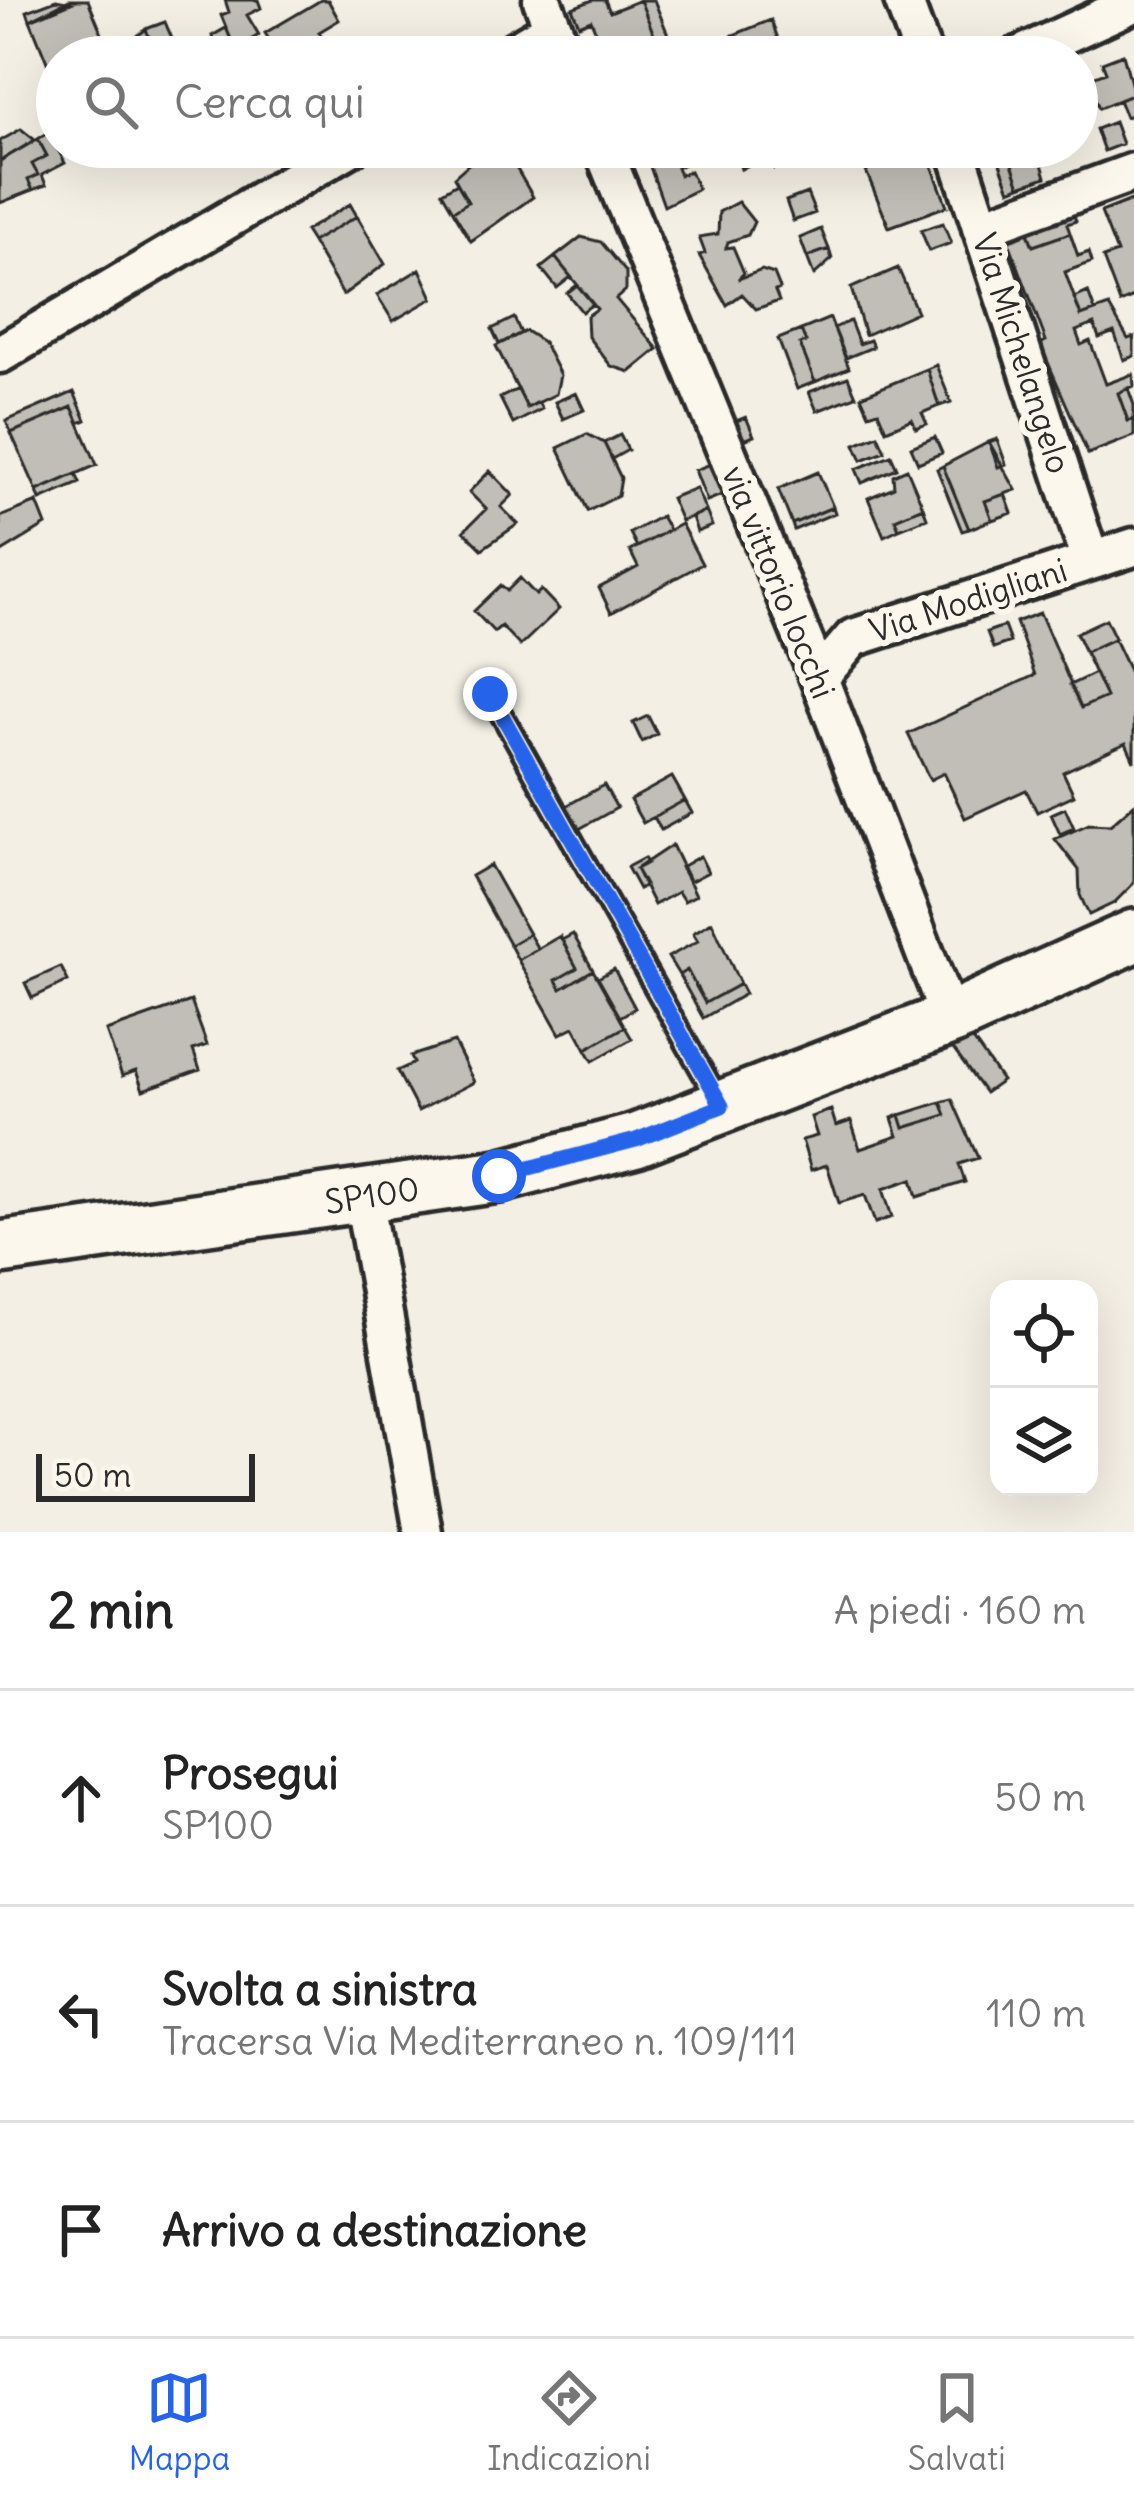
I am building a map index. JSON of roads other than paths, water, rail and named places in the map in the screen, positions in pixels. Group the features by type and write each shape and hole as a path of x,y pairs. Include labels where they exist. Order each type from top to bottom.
{"main road":[{"name":"SP100","path":"0,1248 499,1176 636,1140 950,1019 1134,936"}],"street":[{"path":"903,0 916,36"},
{"path":"1062,36 1134,3"},
{"path":"0,354 315,168"},
{"name":"via vittorio locchi","path":"611,168 819,679 950,1019"},
{"name":"Via Michelangelo","path":"962,168 1090,559"},
{"path":"981,228 1134,172"},
{"name":"Via Modigliani","path":"819,679 854,638 1134,547"},
{"path":"362,1197 423,1532"}],"lane":[{"path":"490,694 722,1106"}]}
